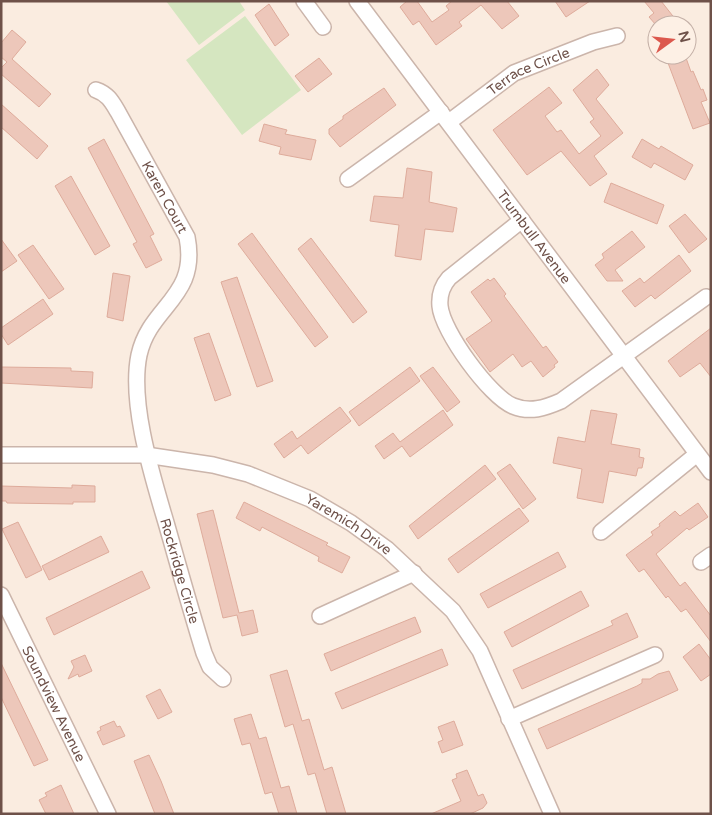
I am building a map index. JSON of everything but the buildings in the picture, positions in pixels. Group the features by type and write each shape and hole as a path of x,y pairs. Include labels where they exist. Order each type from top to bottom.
{"street":[{"path":"304,1 324,27"},
{"name":"Trumbull Avenue","path":"357,1 711,472"},
{"name":"Terrace Circle","path":"348,178 514,73 593,42 617,36"},
{"name":"Karen Court","path":"96,90 103,92 111,99 184,229 190,254 189,268 183,285 146,336 139,355 138,386 146,455"},
{"path":"522,220 455,272 443,286 440,308 444,320 472,366 502,400 513,406 535,409 561,401 706,297"},
{"path":"601,532 697,454"},
{"name":"Yaremich Drive","path":"1,455 146,455 213,465 248,474 310,499 351,523 387,549 453,611 480,651 552,814"},
{"name":"Rockridge Circle","path":"146,455 204,653 210,667 223,679"},
{"path":"320,616 414,573"},
{"name":"Soundview Avenue","path":"1,595 108,814"},
{"path":"509,719 655,654"}],"green space":[{"path":"166,1 239,1 245,10 199,45"},
{"path":"245,16 301,90 242,135 186,60"}]}
